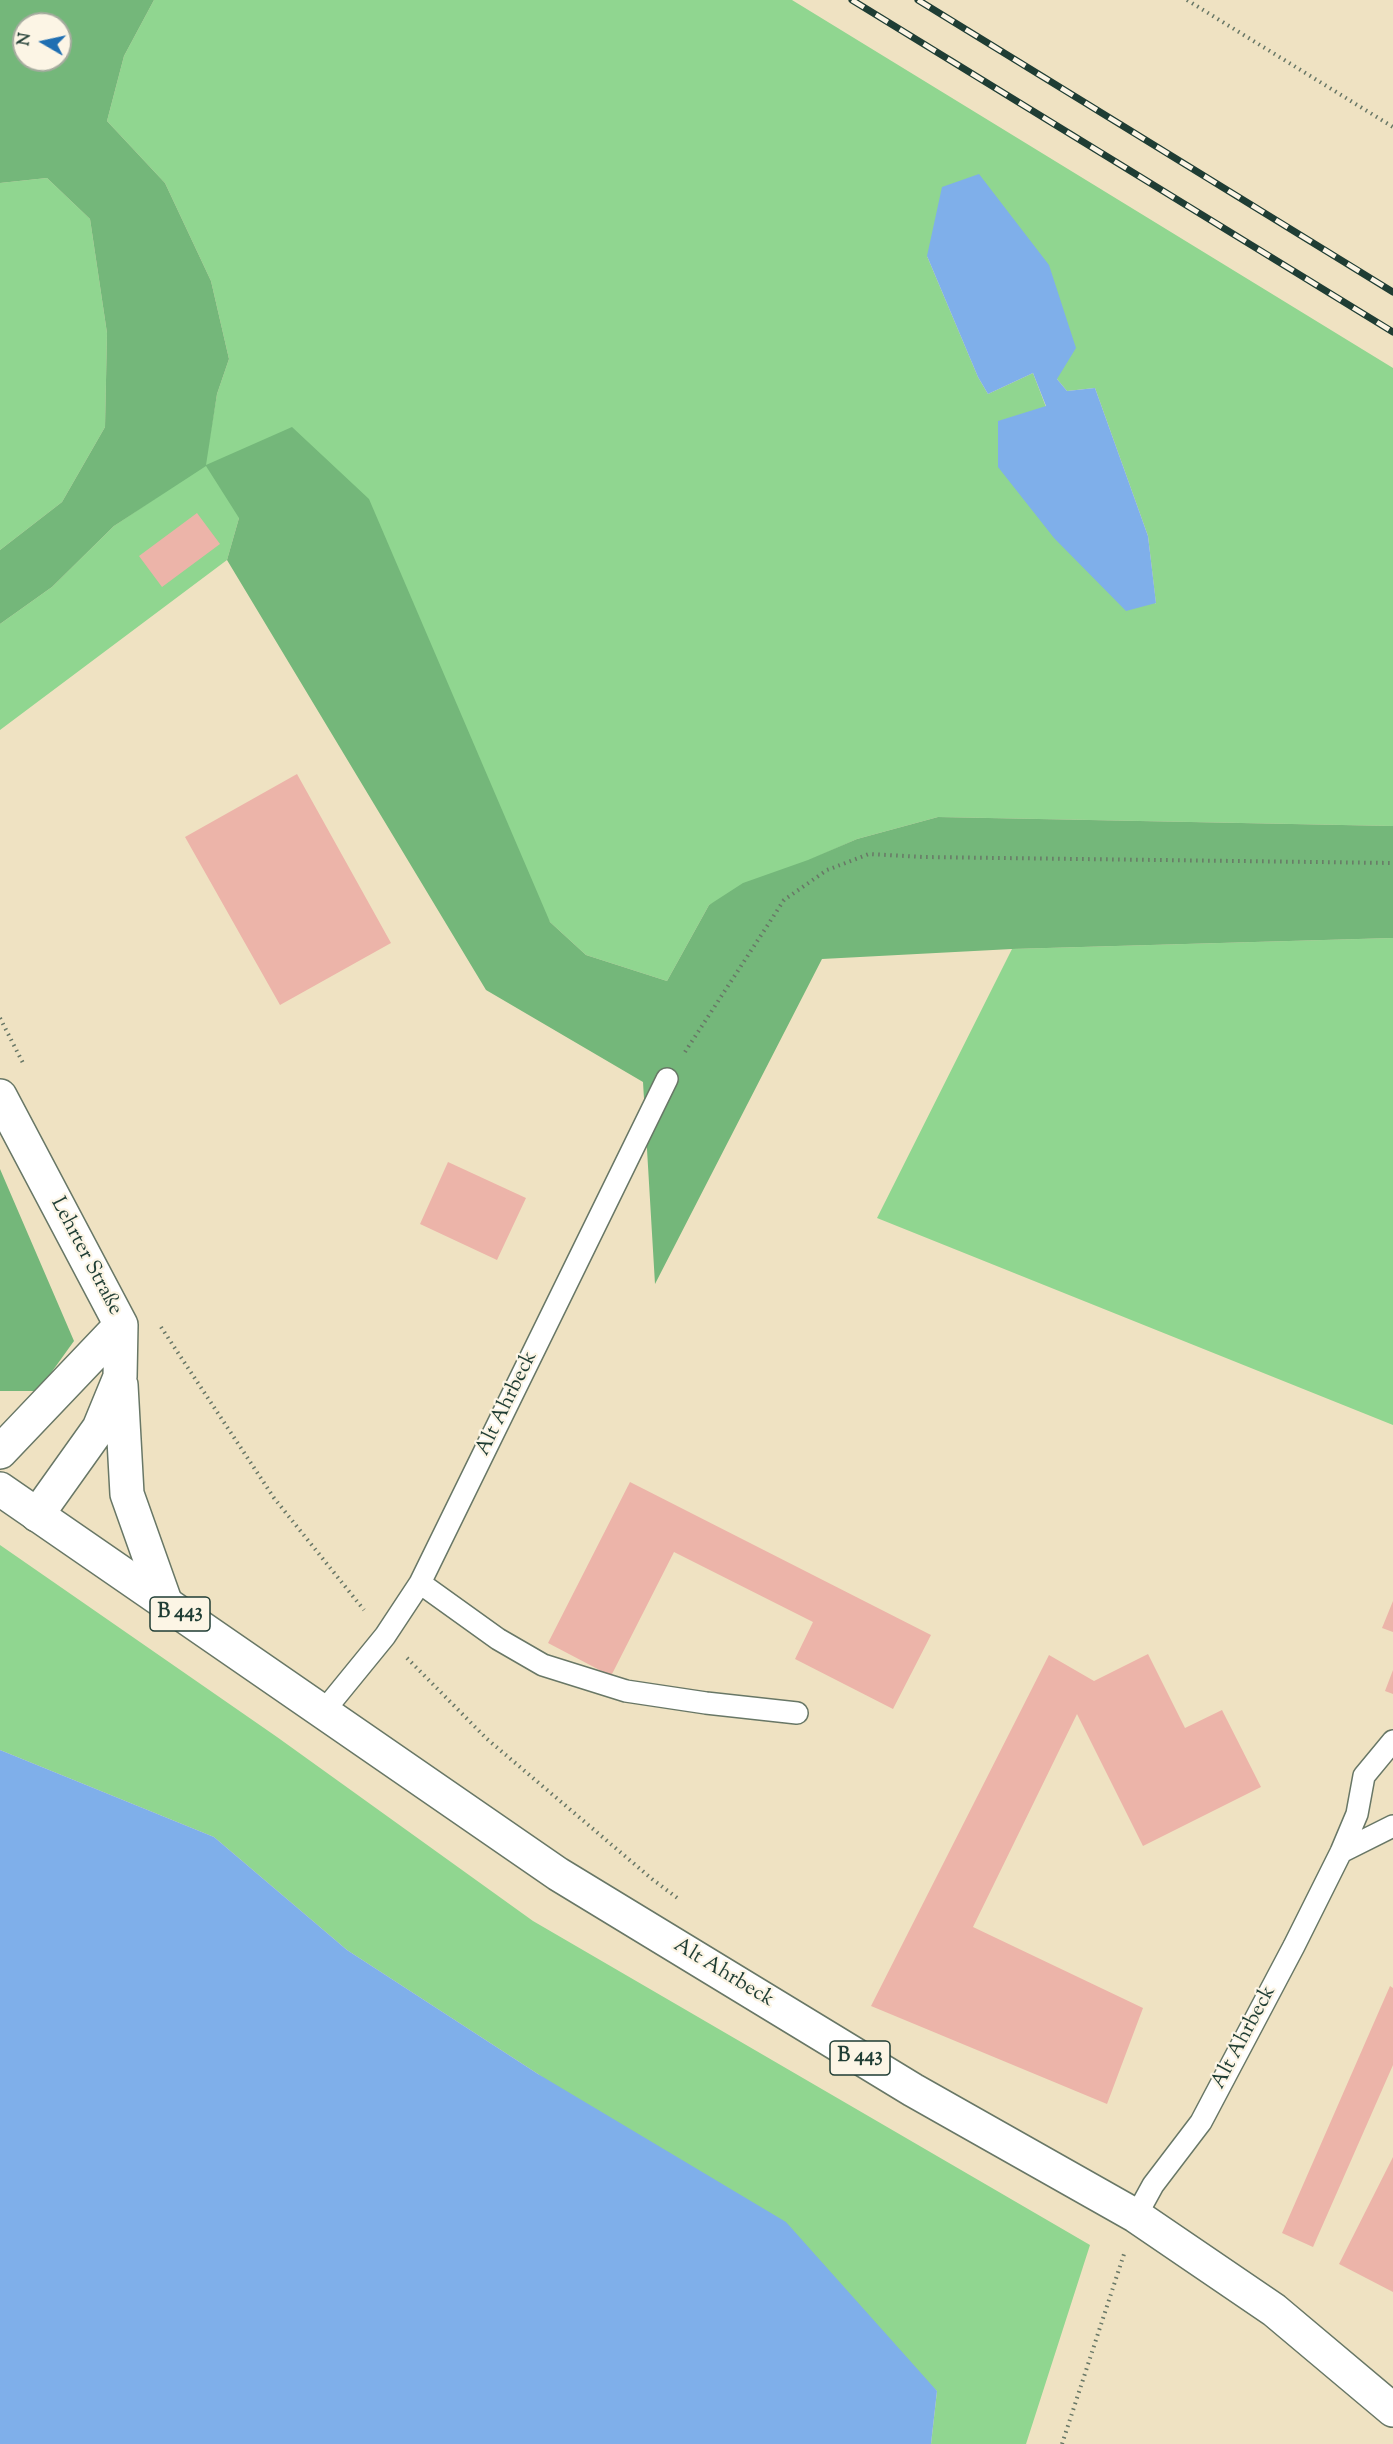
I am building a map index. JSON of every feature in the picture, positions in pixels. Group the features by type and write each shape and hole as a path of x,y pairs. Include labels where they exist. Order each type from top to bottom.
{"main road":[{"name":"Lehrter Straße","path":"0,1096 121,1325 120,1377 99,1428 37,1515"},
{"path":"0,1452 121,1325"},
{"path":"120,1377 127,1494 166,1604"},
{"name":"B 443","path":"0,1490 37,1515"},
{"name":"Alt Ahrbeck","path":"37,1515 558,1874 913,2090 1136,2216 1275,2310 1393,2409"}],"lane":[{"name":"Alt Ahrbeck","path":"323,1712 385,1636 420,1583 667,1080"},
{"path":"420,1583 498,1639 543,1665 626,1690 706,1703 797,1713"},
{"name":"Alt Ahrbeck","path":"1136,2216 1153,2185 1201,2122 1341,1852 1357,1814 1364,1776 1393,1741"},
{"path":"1341,1852 1393,1826"}],"path":[{"path":"1187,0 1393,127"},
{"path":"667,1080 784,900 826,870 868,854 923,857 1393,864"},
{"path":"157,1322 274,1498 385,1636 487,1739 652,1879 687,1905"},
{"path":"1062,2444 1136,2216"}],"green space":[{"path":"0,0 154,0 124,56 107,121 165,183 211,281 229,359 217,394 206,465 292,427 369,499 550,922 586,955 667,981 709,905 743,883 808,860 857,839 938,817 1393,826 1393,938 1012,949 822,959 655,1284 643,1082 486,990 227,560 239,518 206,466 114,526 52,587 0,624 0,550 62,502 105,427 107,333 90,219 47,178 0,183"},
{"path":"154,0 792,0 1393,368 1393,826 938,817 857,839 709,905 667,981 586,955 550,922 239,518 227,560 0,730 0,624 52,587 114,526 205,465 217,394 229,359 211,281 165,183 107,121 124,56","holes":["927,256 1067,391 1095,388 1148,536 1156,604 1046,407 1033,373 988,394 978,377"]},
{"path":"47,178 90,219 107,333 105,427 62,502 0,550 0,183"},
{"path":"1393,938 1393,1425 877,1218 1012,949"},
{"path":"0,1169 74,1341 38,1391 0,1391"},
{"path":"0,1545 277,1737 533,1921 1090,2245 1026,2444 931,2444 937,2391 538,2074 347,1950 214,1837 0,1750"}],"water":[{"path":"979,174 1049,265 1076,348 1057,379 1067,391 1095,388 1148,536 1156,603 1126,611 1054,538 998,467 998,421 1046,406 1033,373 988,394 978,377 927,256 942,187"},
{"path":"0,1750 214,1837 347,1950 538,2074 786,2222 937,2391 931,2444 0,2444"}],"building":[{"path":"197,513 220,544 162,587 139,556"},
{"path":"297,774 391,943 280,1005 185,837"},
{"path":"448,1162 526,1198 497,1260 420,1224"},
{"path":"630,1482 931,1635 893,1709 795,1659 813,1622 674,1552 611,1676 548,1643"},
{"path":"1393,1601 1393,1632 1382,1628"},
{"path":"1148,1654 1185,1728 1222,1710 1261,1787 1143,1846 1077,1714 973,1927 1143,2008 1107,2104 871,2006 1049,1655 1094,1681"},
{"path":"1393,1670 1393,1694 1385,1691"},
{"path":"1390,1986 1393,1988 1393,2065 1313,2247 1282,2233"},
{"path":"1393,2157 1393,2292 1339,2264"}],"railway":[{"path":"852,0 1393,332"},
{"path":"918,0 1393,292"}]}
